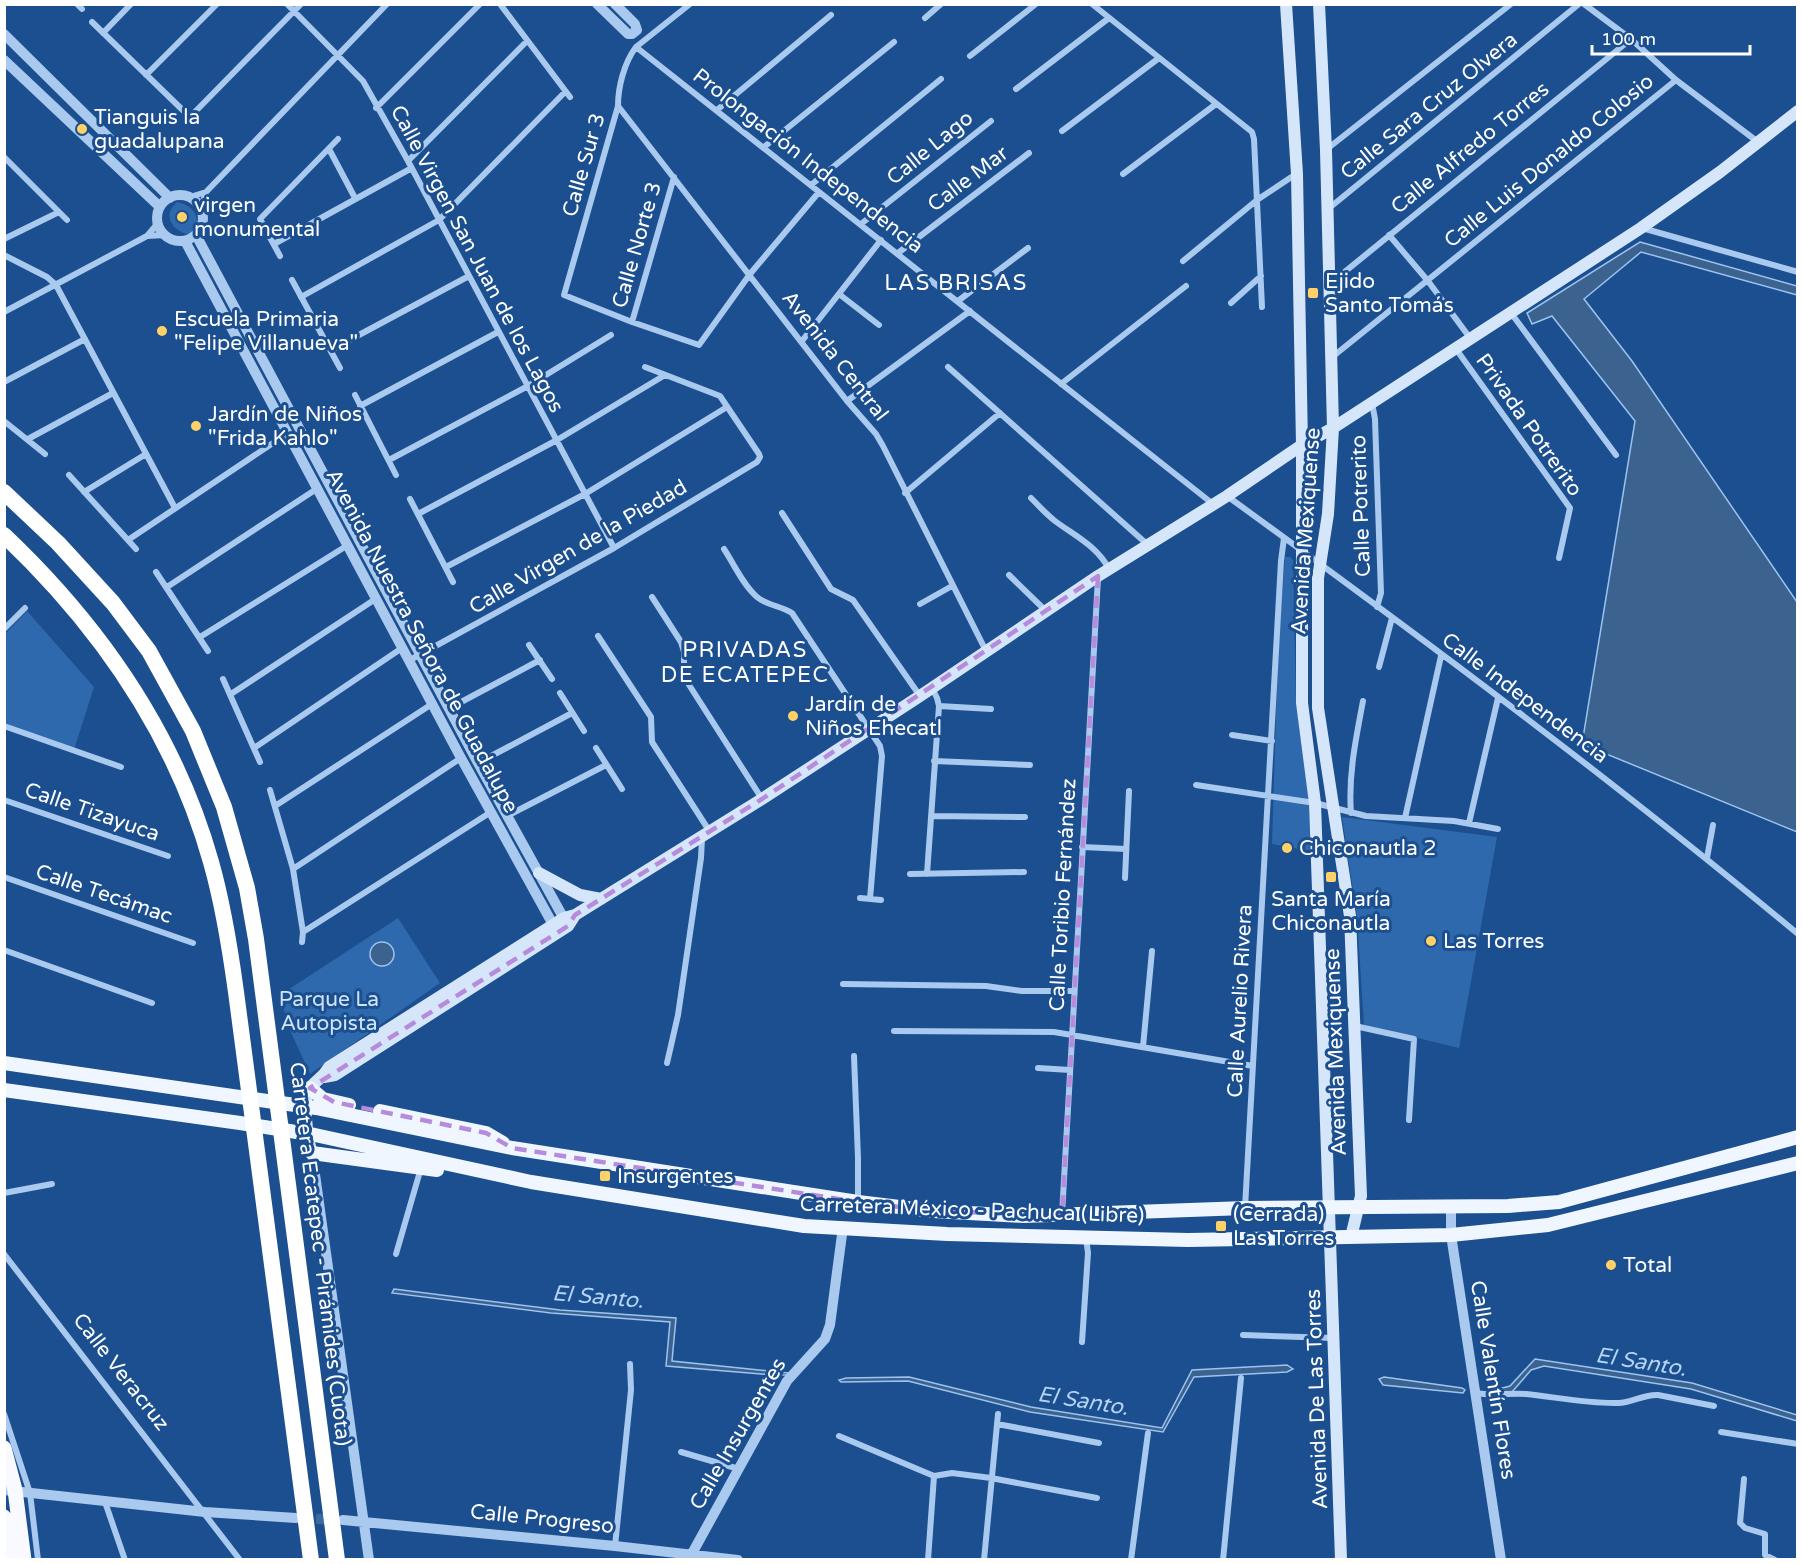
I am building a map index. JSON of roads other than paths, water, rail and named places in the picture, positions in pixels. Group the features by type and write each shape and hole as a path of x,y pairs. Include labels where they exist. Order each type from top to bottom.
{"highway":[{"name":"Carretera Ecatepec - Pirámides (Cuota)","path":"4,492 58,543 113,603 149,651 193,731 224,807 247,888 256,939 337,1555"},
{"path":"4,535 36,565 84,620 144,703 184,783 211,863 230,949 310,1556"},
{"path":"4,1448 16,1491 24,1560"},
{"path":"4,1517 10,1560"}],"main road":[{"name":"Avenida Mexiquense","path":"1286,4 1297,174 1302,445 1302,703 1315,803 1331,1237"},
{"name":"Avenida Mexiquense","path":"1319,4 1328,210 1333,428 1328,514 1319,564 1318,708 1350,916 1360,1196 1351,1237"},
{"path":"531,1182 505,1182 476,1175 312,1153 307,1141 307,1100 310,1088 324,1077 329,1067 706,835 920,696 1098,576 1227,496 1302,445 1333,428 1641,228 1796,115"},
{"path":"539,873 580,896 600,899"},
{"name":"Carretera México - Pachuca (Libre)","path":"4,1063 244,1096 316,1108 512,1148 858,1202 933,1211 1023,1216 1245,1208 1508,1206 1559,1202 1797,1137"},
{"path":"310,1088 323,1099 334,1102 486,1133 512,1148"},
{"name":"Carretera México - Pachuca (Libre)","path":"4,1090 315,1135 531,1182 804,1226 947,1234 1188,1240 1451,1235 1548,1225 1797,1163"},
{"name":"Avenida De Las Torres","path":"1331,1237 1341,1560"}],"street":[{"path":"103,33 131,4"},
{"path":"146,75 217,4"},
{"name":"Calle Virgen San Juan de los Lagos","path":"287,4 363,81 614,548"},
{"path":"190,117 301,4"},
{"path":"158,223 165,235 171,239 185,241 196,235 203,223 201,208 206,192 387,4"},
{"path":"376,108 480,4"},
{"path":"301,297 439,220 567,94 500,4"},
{"path":"597,4 628,34 632,34 637,30 635,24 615,4"},
{"path":"636,47 690,4"},
{"path":"925,18 941,4"},
{"path":"970,56 1036,4"},
{"path":"1092,4 1252,132 1262,307"},
{"path":"1326,150 1511,4"},
{"name":"Calle Sara Cruz Olvera","path":"1328,210 1579,4"},
{"path":"1584,4 1630,39 1676,80 1758,142"},
{"path":"717,110 831,15"},
{"path":"1016,89 1109,18"},
{"path":"92,22 196,123"},
{"path":"4,34 170,198"},
{"name":"Calle Alfredo Torres","path":"1330,284 1630,39"},
{"path":"274,244 409,165 527,41"},
{"path":"764,147 894,42"},
{"name":"Calle Sur 3","path":"632,322 564,295 618,106 618,94 629,56 636,47"},
{"name":"Prolongación Independencia","path":"636,47 1213,504"},
{"path":"1062,131 1159,58"},
{"path":"4,60 160,207"},
{"path":"812,185 941,79"},
{"name":"Calle Luis Donaldo Colosio","path":"1331,358 1676,80"},
{"path":"1123,174 1216,104"},
{"name":"Avenida Central","path":"618,106 876,434 987,651"},
{"name":"Calle Lago","path":"861,224 991,121"},
{"path":"280,256 260,219 338,139"},
{"path":"329,149 356,198"},
{"name":"Calle Mar","path":"898,253 1029,153"},
{"path":"4,157 67,220"},
{"path":"4,169 13,165"},
{"path":"1183,261 1257,200 1297,174"},
{"name":"Calle Norte 3","path":"632,322 674,177"},
{"path":"190,197 206,192"},
{"path":"632,322 699,345 750,273 819,192"},
{"path":"4,312 147,236 158,223 160,207 170,198 183,195 190,197 201,208"},
{"path":"4,239 59,212"},
{"path":"1641,228 1797,272"},
{"path":"147,236 165,235"},
{"name":"Avenida Nuestra Señora de Guadalupe","path":"196,235 564,923"},
{"path":"1389,235 1428,281 1471,339"},
{"path":"802,341 881,240"},
{"name":"Avenida Nuestra Señora de Guadalupe","path":"185,241 491,812 564,923"},
{"path":"958,301 1028,248"},
{"path":"4,255 47,277 56,285 175,508"},
{"path":"331,350 469,276"},
{"path":"1231,303 1261,276"},
{"path":"292,280 340,368"},
{"path":"1062,384 1186,286"},
{"path":"839,294 879,326"},
{"path":"847,400 970,311"},
{"path":"1511,313 1616,455"},
{"path":"360,406 498,332"},
{"path":"389,460 528,386 611,335"},
{"path":"4,382 85,339"},
{"name":"Privada Potrerito","path":"1456,349 1570,508 1559,558"},
{"path":"446,567 585,494 727,406 720,396 713,392 645,367"},
{"path":"948,367 1148,545"},
{"path":"418,514 557,440 665,375"},
{"path":"28,439 113,393"},
{"path":"355,395 396,475"},
{"name":"Calle Potrerito","path":"1372,403 1375,419 1381,593 1377,607"},
{"name":"Calle Virgen de la Piedad","path":"410,660 614,548 757,462 760,457 727,406"},
{"path":"905,493 1000,413"},
{"path":"4,421 45,454"},
{"path":"128,540 288,432"},
{"path":"84,492 146,454"},
{"path":"69,475 136,549"},
{"path":"167,587 318,488"},
{"name":"Calle Independencia","path":"1227,496 1392,618 1707,858 1797,934"},
{"path":"1031,498 1051,518 1103,557 1109,569"},
{"path":"410,499 453,582"},
{"path":"782,513 831,590 853,600 920,696"},
{"name":"Calle Aurelio Rivera","path":"1245,1208 1284,538"},
{"path":"200,637 348,545"},
{"path":"724,549 751,591 759,599 783,607 792,613 880,746 882,756 870,899"},
{"path":"156,572 208,651"},
{"path":"1009,575 1046,611"},
{"name":"Calle Toribio Fernández","path":"1062,1215 1098,576"},
{"path":"920,604 952,586"},
{"path":"652,597 681,642 684,652 684,677 688,686 762,799"},
{"path":"231,694 377,598"},
{"path":"4,629 25,608"},
{"path":"1379,667 1392,618"},
{"path":"597,636 651,717 652,742 706,835 678,1015 667,1063"},
{"path":"529,645 552,679"},
{"path":"254,747 403,648"},
{"path":"1405,818 1441,656"},
{"path":"448,709 540,660"},
{"path":"223,679 260,762"},
{"path":"927,874 939,706 932,688"},
{"path":"560,693 584,731"},
{"path":"1469,823 1498,698"},
{"path":"1351,813 1354,748 1363,701"},
{"path":"275,806 432,704"},
{"path":"939,706 991,709"},
{"path":"478,763 572,713"},
{"path":"4,726 121,767"},
{"path":"1232,735 1272,741"},
{"path":"596,748 622,789"},
{"path":"293,869 461,758"},
{"path":"934,761 1030,765"},
{"path":"507,816 606,765"},
{"path":"1196,785 1315,803 1366,816 1469,823 1498,829"},
{"path":"270,790 293,869 303,932 302,942"},
{"path":"1125,878 1129,791"},
{"name":"Calle Tizayuca","path":"4,800 168,856"},
{"path":"303,932 491,812"},
{"path":"931,816 1025,817"},
{"path":"1707,858 1713,825"},
{"path":"1082,847 1126,849"},
{"path":"910,874 1024,872"},
{"name":"Calle Tecámac","path":"4,877 193,943"},
{"path":"860,898 881,900"},
{"path":"4,950 152,1003"},
{"path":"1143,1047 1152,951"},
{"path":"843,984 986,986 1022,991 1074,991"},
{"path":"1354,1026 1414,1039 1409,1120"},
{"path":"894,1031 1054,1032 1253,1066"},
{"path":"854,1056 858,1202"},
{"path":"1038,1068 1070,1070"},
{"path":"312,1153 369,1560"},
{"path":"396,1254 420,1168"},
{"path":"4,1193 52,1184"},
{"name":"Calle Valentín Flores","path":"1451,1207 1451,1235 1501,1560"},
{"name":"Calle Insurgentes","path":"690,1557 787,1381 825,1339 830,1325 843,1227"},
{"path":"1082,1342 1088,1253 1086,1237"},
{"name":"Calle Veracruz","path":"6,1258 240,1560"},
{"path":"1243,1335 1334,1338"},
{"path":"615,1545 631,1390 630,1364"},
{"path":"1224,1560 1241,1378"},
{"path":"1476,1393 1501,1396 1523,1394 1618,1403 1635,1400 1648,1394 1714,1406"},
{"path":"4,1414 16,1491 38,1560"},
{"path":"984,1560 998,1414"},
{"path":"997,1424 1099,1443"},
{"path":"1721,1432 1797,1444"},
{"path":"1131,1560 1148,1433"},
{"path":"839,1436 934,1476 952,1473 1098,1497"},
{"path":"681,1452 739,1468"},
{"path":"928,1560 934,1476"},
{"path":"1744,1479 1740,1523 1745,1528 1765,1534 1765,1555 1775,1560"},
{"path":"16,1491 205,1512 296,1518"},
{"path":"105,1502 125,1560"},
{"name":"Calle Progreso","path":"343,1520 615,1545 690,1557 738,1560"}],"tunnel":[{"path":"301,1518 336,1520"}],"place":[{"name":"Tianguis la guadalupana","path":"82,129"},
{"name":"virgen monumental","path":"182,217"},
{"name":"Ejido Santo Tomás","path":"1313,293"},
{"name":"Escuela Primaria \"Felipe Villanueva\"","path":"162,331"},
{"name":"Jardín de Niños \"Frida Kahlo\"","path":"196,426"},
{"name":"Jardín de Niños Ehecatl","path":"793,716"},
{"name":"Chiconautla 2","path":"1287,848"},
{"name":"Santa María Chiconautla","path":"1331,877"},
{"name":"Las Torres","path":"1431,941"},
{"name":"Insurgentes","path":"605,1176"},
{"name":"(Cerrada) Las Torres","path":"1221,1226"},
{"name":"Total","path":"1611,1265"}],"district":[{"name":"LAS BRISAS","path":"956,283"},
{"name":"PRIVADAS DE ECATEPEC","path":"745,662"}],"park label":[{"name":"Parque La Autopista","path":"329,1011"}],"water label":[{"name":"El Santo.","path":"598,1297"},
{"name":"El Santo.","path":"1641,1362"},
{"name":"El Santo.","path":"1083,1401"}]}
